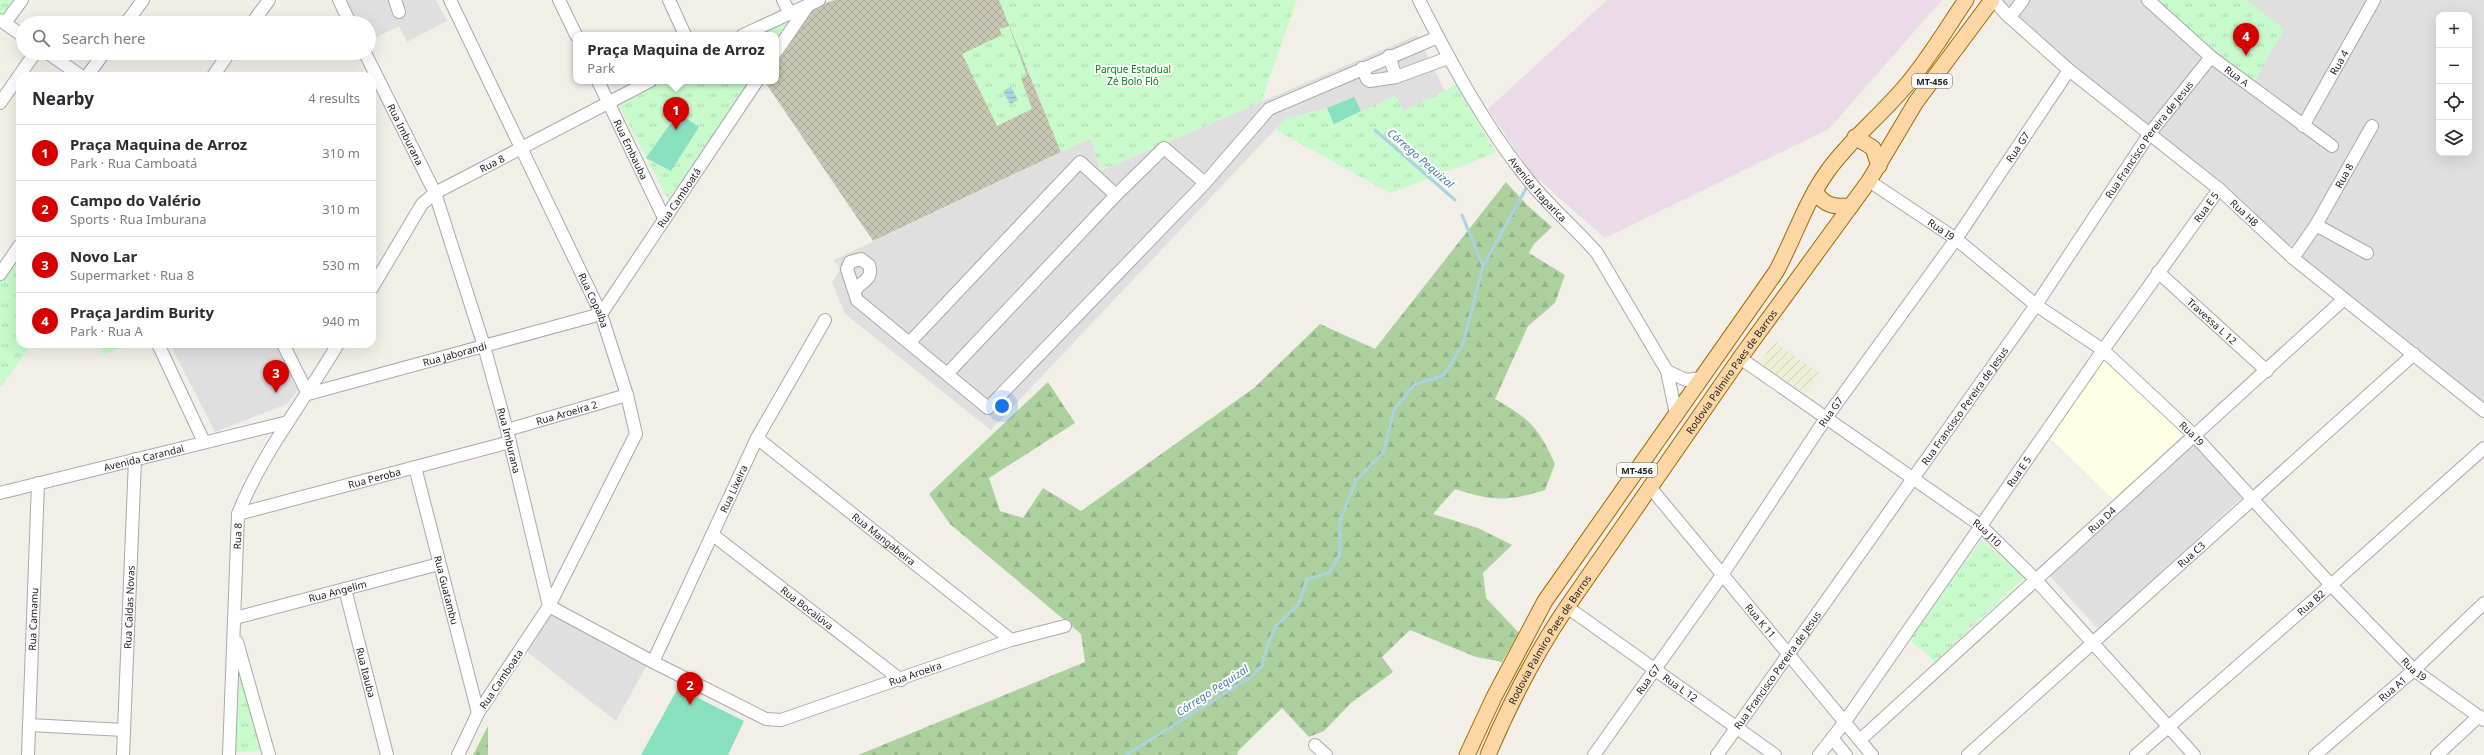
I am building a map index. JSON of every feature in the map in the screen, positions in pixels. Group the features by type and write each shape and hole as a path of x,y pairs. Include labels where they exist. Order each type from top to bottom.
{"main road":[{"name":"Rodovia Palmiro Paes de Barros","path":"1467,755 1504,677 1545,601 1776,272 1790,246 1815,190 1841,153 1855,137 1904,89 1966,0"},
{"name":"Rodovia Palmiro Paes de Barros","path":"1488,755 1509,706 1540,647 1566,607 1649,486 1740,358 1869,181 1916,102 1993,0"},
{"path":"1855,137 1873,148 1879,166"},
{"path":"1815,190 1828,205 1836,207 1851,206"}],"street":[{"path":"16,31 2,22 22,0"},
{"path":"131,16 143,0"},
{"path":"257,16 268,0"},
{"path":"339,0 347,16"},
{"path":"395,0 399,12"},
{"name":"Rua Copaíba","path":"450,0 601,314 627,395 636,434 549,606"},
{"path":"559,0 575,32"},
{"path":"669,0 684,32"},
{"path":"783,0 789,12"},
{"name":"Avenida Itaparica","path":"1419,0 1448,58 1513,161 1549,205 1582,236 1597,253 1667,371 1676,414"},
{"name":"Rua H8","path":"1993,0 2008,16 2069,70 2219,189 2293,258 2484,411"},
{"path":"1982,14 2008,16 2023,0"},
{"name":"Rua A","path":"2148,0 2211,57 2332,146"},
{"name":"Rua 4","path":"2303,126 2374,0"},
{"path":"749,32 789,12 814,2"},
{"path":"779,48 814,2"},
{"path":"854,290 857,300 948,373 988,408 1205,183 1269,109 1389,56 1438,37"},
{"path":"1389,56 1396,77"},
{"name":"Rua Francisco Pereira de Jesus","path":"1717,755 2036,305 2150,133 2211,57"},
{"path":"1362,68 1367,79 1370,81 1396,77 1448,58"},
{"path":"22,72 30,60"},
{"path":"58,60 75,72"},
{"path":"90,72 99,60"},
{"path":"215,72 225,60"},
{"name":"Rua Imburana","path":"368,60 374,72"},
{"name":"Rua G7","path":"1594,755 1722,575 1826,418 1956,239 2069,70"},
{"name":"Rua Imburana","path":"376,75 434,193 484,346 507,430 549,606"},
{"path":"0,103 16,80"},
{"name":"Rua Embauba","path":"599,84 664,218"},
{"name":"Rua 8","path":"376,281 422,204 434,193 520,147 644,84"},
{"name":"Rua Camboatá","path":"601,314 755,84"},
{"name":"Rua 8","path":"2293,258 2316,225 2372,126"},
{"path":"948,373 1116,195 1164,148 1205,183"},
{"path":"910,342 1080,162 1116,195"},
{"name":"Rua I9","path":"1869,181 1956,239 2036,305 2103,350 2194,435 2331,585 2414,670 2481,718"},
{"name":"Rua E 5","path":"1820,755 1844,723 1980,525 2103,350 2219,189"},
{"path":"2316,225 2367,253"},
{"path":"0,274 16,251"},
{"name":"Travessa L 12","path":"2158,272 2267,371"},
{"name":"Rua D4","path":"1860,740 2194,435 2267,371 2344,299"},
{"name":"Rua Jaborandi","path":"308,394 601,314"},
{"name":"Rua Lixeira","path":"652,662 757,438 825,320"},
{"path":"160,348 204,442"},
{"path":"285,348 308,394"},
{"name":"Rua 8","path":"229,755 238,514 246,495 288,422 308,394 336,348"},
{"name":"Rua C3","path":"1968,755 2414,354"},
{"name":"Rua J10","path":"1740,358 1980,525 2035,580 2094,643 2194,755"},
{"path":"1667,371 1686,380 1702,378"},
{"name":"Rua Aroeira 2","path":"507,430 627,395"},
{"name":"Avenida Carandai","path":"5,491 288,422"},
{"name":"Rua Mangabeira","path":"757,438 1012,640"},
{"name":"Rua Peroba","path":"238,514 510,442"},
{"name":"Rua B2","path":"2136,755 2331,585 2484,448"},
{"name":"Rua Caldas Novas","path":"123,755 135,459"},
{"name":"Rua Guatambu","path":"415,467 478,713"},
{"path":"0,483 5,491"},
{"name":"Rua Camamu","path":"28,755 38,484"},
{"name":"Rua K 11","path":"1649,486 1872,755"},
{"name":"Rua Bocaiúva","path":"713,534 901,680"},
{"name":"Rua Angelim","path":"235,618 439,564"},
{"name":"Rua Itauba","path":"344,589 387,755"},
{"name":"Rua A1","path":"2315,755 2414,670 2484,603"},
{"path":"549,606 652,662"},
{"name":"Rua Camboata","path":"458,755 478,713 549,606"},
{"name":"Rua L 12","path":"1566,607 1775,755"},
{"name":"Rua Aroeira","path":"652,662 766,719 781,720 901,680 1012,640 1064,626"},
{"path":"234,631 268,755"},
{"path":"2437,755 2481,718"},
{"path":"29,725 124,730"},
{"path":"1832,738 1846,755"},
{"path":"1315,745 1326,755"}],"shaded area":[{"path":"341,0 436,0 447,21 407,42 399,26 376,38 376,16 349,16"},
{"path":"835,0 999,0 1061,152 873,241 766,84 779,84 779,60 814,7"},
{"path":"1607,0 1942,0 1829,129 1605,238 1531,173 1488,109"},
{"path":"1984,0 2484,0 2484,409"},
{"path":"1417,35 1445,91 1404,111 1395,96 1334,124 1286,118 991,430 845,314 832,282 840,270 834,260 1091,138 1100,171"},
{"path":"1775,342 1820,373 1805,394 1760,362"},
{"path":"172,348 277,348 298,390 287,404 215,432"},
{"path":"2105,358 2186,432 2113,499 2049,437"},
{"path":"2194,440 2245,495 2098,629 2048,574"},
{"path":"559,615 648,663 616,721 526,651 550,616"}],"green space":[{"path":"0,0 14,0 3,16 0,15"},
{"name":"Parque Estadual Zé Bolo Flô","path":"999,0 1297,0 1261,102 1100,171 1091,138 1061,152"},
{"path":"2156,0 2246,0 2284,29 2254,83"},
{"path":"796,13 779,39 779,32 758,32"},
{"path":"1009,26 1027,76 1021,78 1032,109 997,126 962,54 1002,35 999,29"},
{"path":"654,84 750,84 672,207 617,102"},
{"path":"1456,85 1496,153 1390,193 1276,130 1286,118 1327,108 1334,124 1395,96 1404,111"},
{"path":"1354,97 1361,111 1334,124 1327,108"},
{"path":"678,113 699,127 671,171 646,158"},
{"path":"1506,182 1528,206 1552,227 1534,244 1529,253 1565,275 1555,303 1528,326 1495,399 1517,412 1532,425 1538,432 1555,464 1545,490 1520,497 1490,498 1455,489 1433,514 1478,528 1512,545 1483,573 1486,598 1519,633 1502,662 1476,657 1410,630 1382,657 1393,672 1351,703 1324,731 1309,737 1282,708 1239,750 1237,755 858,755 1085,662 1081,634 950,524 929,494 1048,382 1075,423 989,478 1000,511 1023,518 1043,488 1081,511 1254,388 1320,324 1375,349"},
{"path":"16,251 16,348 29,348 0,388 0,274"},
{"path":"100,348 121,348 103,354"},
{"path":"1982,539 2024,578 1935,662 1909,640"},
{"path":"237,658 262,751 234,752"},
{"path":"678,688 744,721 728,755 641,755"},
{"path":"488,726 488,755 473,755"}],"water":[{"path":"1011,87 1018,100 1010,104 1003,91"}],"waterway":[{"name":"Córrego Pequizal","path":"1375,130 1455,200"},
{"name":"Córrego Pequizal","path":"1126,755 1251,677 1262,666 1267,645 1277,625 1299,604 1307,579 1329,573 1340,554 1340,521 1356,480 1383,453 1394,410 1414,385 1444,375 1463,344 1483,266 1528,185"},
{"name":"Córrego Pequizal","path":"1462,215 1483,266"}],"place":[{"name":"Praça Jardim Burity","path":"2246,56"},
{"name":"Praça Maquina de Arroz","path":"676,130"},
{"name":"Novo Lar","path":"276,393"},
{"name":"Campo do Valério","path":"690,705"}]}
